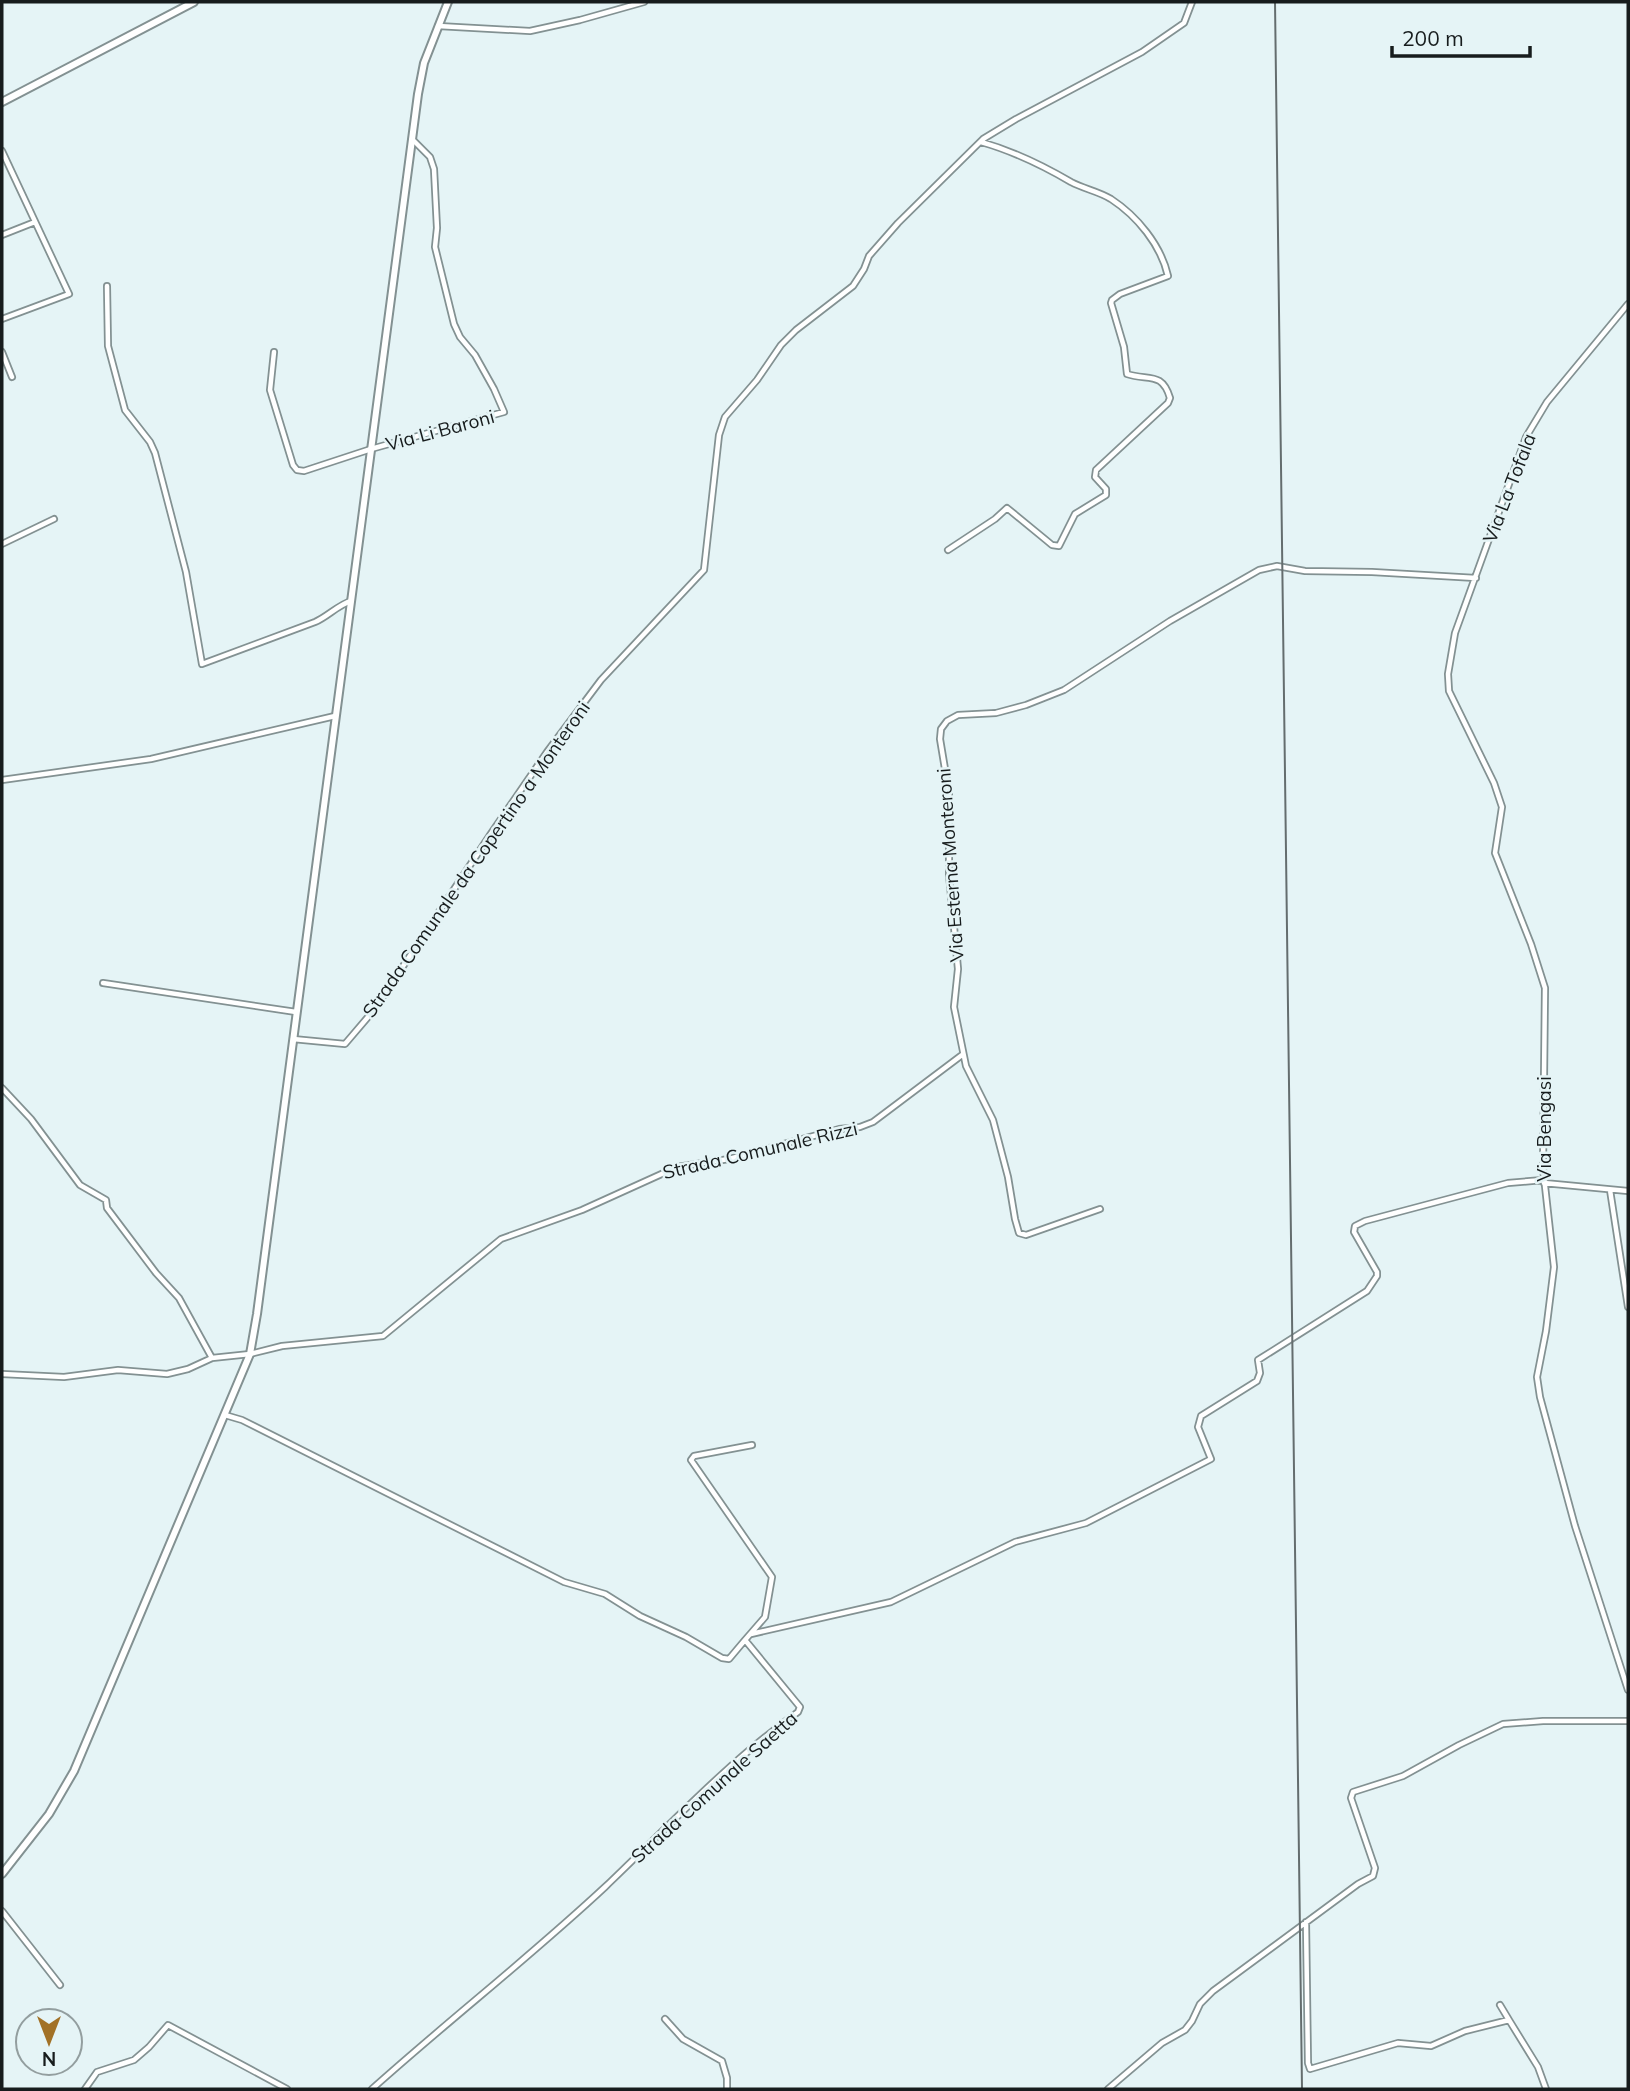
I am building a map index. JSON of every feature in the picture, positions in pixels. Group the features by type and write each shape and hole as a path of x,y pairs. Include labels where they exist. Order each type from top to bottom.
{"street":[{"path":"2,102 194,2"},
{"path":"2,1874 49,1814 74,1771 250,1354 420,78 449,2"},
{"path":"438,26 530,31 644,2"},
{"name":"Strada Comunale da Copertino a Monteroni","path":"293,1039 345,1044 374,1010 489,835 601,680 704,570 719,435 726,417 757,380 781,345 853,286 869,256 898,223 980,142 1016,119 1142,52 1184,23 1192,2"},
{"name":"Via Li Baroni","path":"371,449 504,412 505,408 454,324 435,247 437,229 434,169 430,157 412,138"},
{"path":"948,550 1007,508 1046,540 1059,546 1075,514 1106,495 1106,489 1095,477 1096,470 1168,403 1170,398 1163,383 1156,377 1127,374 1124,347 1111,303 1120,294 1168,276 1159,251 1139,222 1110,199 1026,158 980,142"},
{"path":"2,151 69,294 2,319"},
{"path":"2,235 35,222"},
{"path":"107,286 108,346 111,361 126,414 150,442 155,453 186,572 202,664 315,622 351,601"},
{"name":"Via La Tofala","path":"1476,578 1526,437 1547,402 1628,304"},
{"path":"274,352 270,390 293,465 297,470 304,471 371,449"},
{"path":"2,353 12,377"},
{"path":"2,544 54,519"},
{"name":"Via Esterna Monteroni","path":"1100,1209 1026,1235 1020,1233 1015,1219 1008,1177 993,1121 962,1055 954,1007 958,969 949,874 949,793 940,739 941,729 947,721 958,715 996,713 1065,690 1170,621 1259,570 1277,566 1304,571 1476,578"},
{"name":"Via Bengasi","path":"1476,578 1455,633 1448,674 1450,691 1494,783 1502,807 1495,853 1531,944 1545,988 1543,1181 1554,1267 1537,1377 1574,1527 1628,1690"},
{"path":"2,780 151,759 335,716"},
{"path":"103,983 296,1012"},
{"name":"Strada Comunale Rizzi","path":"2,1374 64,1377 118,1370 167,1374 188,1369 212,1358 250,1354 282,1346 383,1336 501,1239 582,1210 677,1167 729,1159 873,1122 962,1055"},
{"path":"2,1088 31,1119 80,1185 106,1200 107,1208 156,1273 179,1298 212,1358"},
{"path":"751,1634 891,1602 1015,1542 1086,1523 1211,1460 1198,1427 1202,1416 1257,1381 1260,1373 1258,1360 1373,1285 1377,1272 1353,1232 1355,1226 1364,1221 1508,1184 1543,1181 1628,1191"},
{"path":"1610,1190 1628,1307"},
{"path":"225,1415 242,1420 564,1582 605,1594 640,1616 687,1637 722,1658 729,1658 765,1617 772,1577 691,1460 694,1456 752,1445"},
{"name":"Strada Comunale Saetta","path":"372,2089 604,1888 747,1753 800,1710 745,1640"},
{"path":"1108,2089 1162,2043 1185,2030 1200,2004 1213,1991 1358,1884 1373,1876 1375,1873 1351,1798 1353,1792 1403,1776 1503,1724 1628,1721"},
{"path":"2,1911 60,1986"},
{"path":"1306,1922 1310,2069 1398,2043 1431,2046 1465,2031 1509,2021"},
{"path":"1500,2006 1538,2067 1546,2089"},
{"path":"665,2019 683,2039 722,2061 727,2089"},
{"path":"85,2089 97,2072 125,2064 142,2054 167,2025 286,2089"}],"railway":[{"path":"1275,2 1302,2089"}]}
